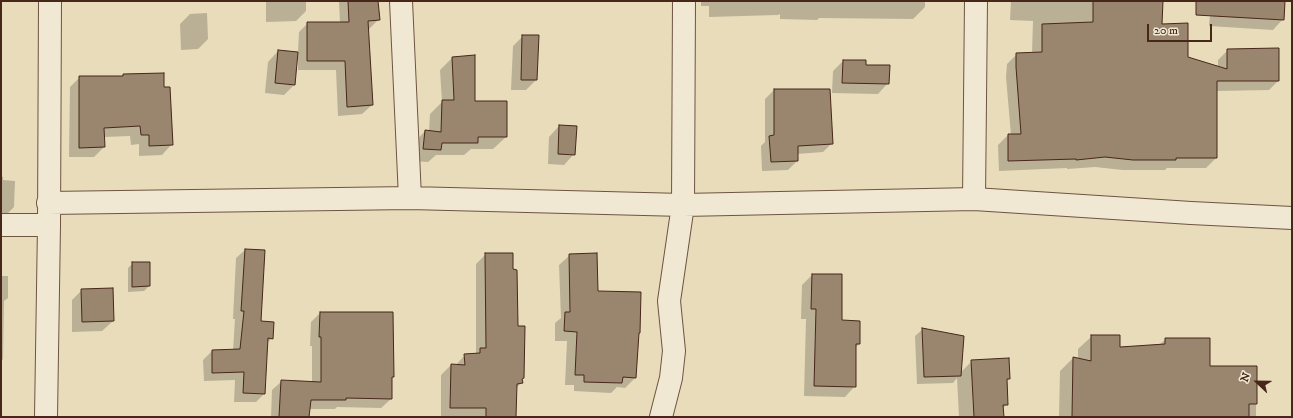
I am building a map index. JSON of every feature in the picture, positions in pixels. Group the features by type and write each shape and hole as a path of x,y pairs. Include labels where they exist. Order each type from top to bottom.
{"street":[{"path":"46,417 50,1"},
{"path":"401,1 410,198"},
{"path":"661,417 672,378 674,351 669,301 683,205 684,1"},
{"path":"974,199 976,1"},
{"path":"48,203 410,198 683,205 974,199 1292,218"},
{"path":"1,225 49,225"}],"building":[{"path":"348,1 378,1 380,20 368,21 373,105 347,107 345,61 307,61 307,22 349,22"},
{"path":"1093,1 1163,1 1162,24 1188,23 1188,57 1227,69 1227,49 1279,48 1279,81 1217,81 1217,158 1133,160 1105,157 1076,160 1008,161 1008,134 1021,134 1016,53 1042,52 1042,24 1093,22"},
{"path":"1196,1 1285,1 1284,20 1196,15"},
{"path":"522,35 539,35 537,80 521,80"},
{"path":"278,50 298,52 295,85 275,83"},
{"path":"475,55 475,101 507,101 507,137 478,137 478,143 442,143 441,150 423,149 425,130 441,132 442,100 454,100 452,57"},
{"path":"843,60 866,60 866,65 890,65 889,84 842,83"},
{"path":"164,73 164,87 170,87 173,145 149,146 149,135 141,135 140,126 104,128 105,147 79,148 79,76 123,76 123,74"},
{"path":"774,89 830,89 833,144 798,146 798,161 771,162 769,136 774,135"},
{"path":"559,125 577,126 575,155 558,154"},
{"path":"245,249 265,250 261,321 274,322 273,339 268,338 265,394 243,393 244,372 212,373 212,350 240,349 244,311 241,311"},
{"path":"485,253 513,253 513,269 517,270 518,326 525,326 524,378 522,379 523,383 517,384 516,417 486,417 486,408 450,408 451,364 465,365 464,354 480,353 480,348 486,348"},
{"path":"597,253 598,291 641,292 640,333 636,378 623,377 622,383 584,382 584,375 575,375 577,332 564,331 565,312 570,312 569,254"},
{"path":"132,262 150,262 150,286 132,287"},
{"path":"812,274 842,274 842,320 860,321 860,344 856,344 856,387 814,386 816,309 811,309"},
{"path":"113,288 114,321 82,322 81,289"},
{"path":"320,312 393,312 394,377 392,377 392,399 346,398 346,400 311,400 309,417 279,417 281,380 321,382 321,337 319,337"},
{"path":"922,328 964,336 961,376 924,377"},
{"path":"1091,335 1120,335 1120,347 1165,344 1165,338 1210,338 1210,366 1257,366 1257,404 1249,404 1249,417 1072,417 1073,357 1091,361"},
{"path":"1009,358 1010,379 1007,379 1008,405 1003,405 1004,417 974,417 971,360"}]}
